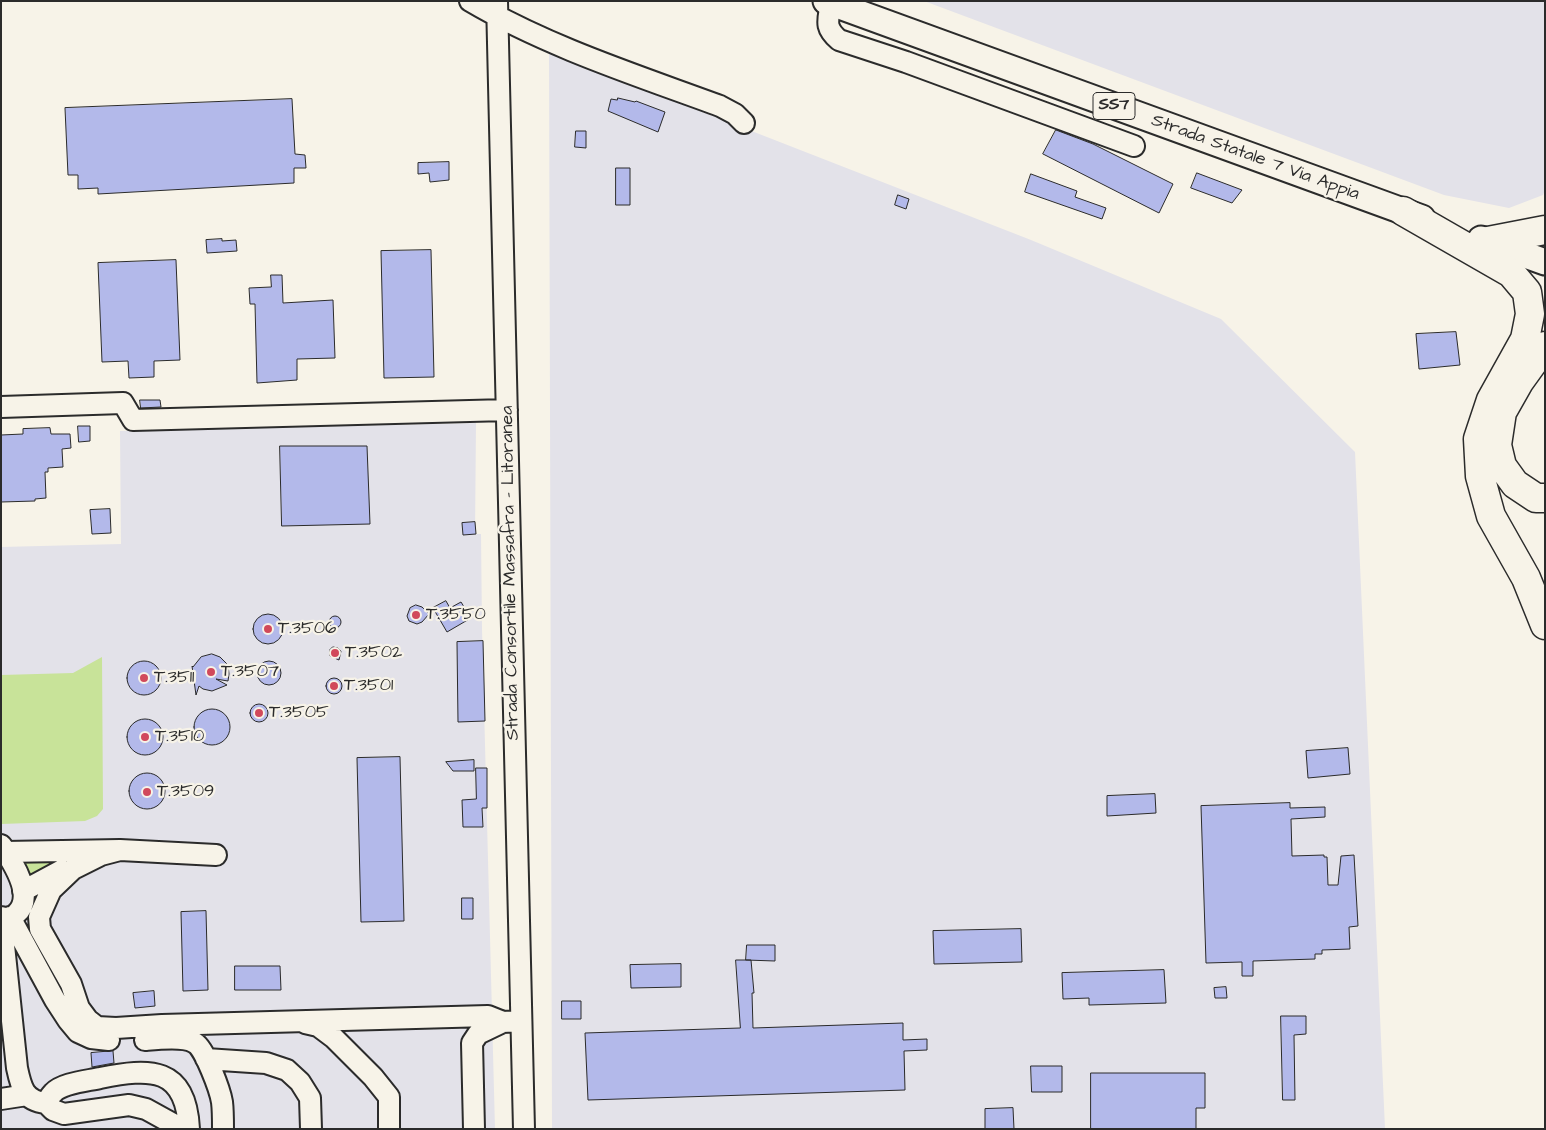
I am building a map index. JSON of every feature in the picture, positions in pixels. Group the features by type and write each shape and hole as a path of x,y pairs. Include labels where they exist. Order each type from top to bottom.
{"highway":[{"path":"1403,211 1512,273 1527,292 1530,314 1525,339 1491,400 1478,439 1479,458 1480,476 1491,516 1526,578 1545,625"},
{"path":"1488,241 1545,230"},
{"path":"1545,346 1519,382 1502,412 1497,445 1502,466 1515,484 1536,498 1545,498"}],"main road":[{"name":"Strada Statale 7 Via Appia","path":"828,2 1545,262"}],"street":[{"path":"470,1 497,9 596,61 720,106 735,114 744,123"},
{"path":"828,2 827,23 830,32 839,40 906,62 1134,146"},
{"name":"Strada Consortile Massafra - Litoranea","path":"497,9 507,410 512,1021 524,1129"},
{"path":"1,407 123,403 133,420 507,410"},
{"path":"4,917 13,917 20,911 23,891 20,879 3,848 120,850 216,855"},
{"path":"120,850 101,855 73,870 51,890 39,917 40,929 71,984 79,1008 88,1020 97,1027 116,1028 162,1025 488,1016 512,1021"},
{"path":"23,891 89,855 120,850"},
{"path":"4,917 55,1000 78,1032 91,1038 104,1040 180,1039 195,1042 206,1059 222,1101 223,1129"},
{"path":"4,917 17,1068 20,1083 26,1095 36,1102 46,1102 53,1110 64,1114 129,1105 146,1109 175,1125 178,1129"},
{"path":"299,1021 318,1026 334,1038 373,1077 389,1097 389,1129"},
{"path":"474,1129 472,1043 478,1034 512,1021"},
{"path":"206,1059 266,1063 287,1070 300,1082 310,1098 311,1129"},
{"path":"46,1102 54,1092 67,1085 137,1072 156,1073 169,1079 184,1096 190,1129"},
{"path":"1,1099 26,1095"}],"shaded area":[{"path":"924,1 1545,1 1545,190 1543,195 1509,208 1444,195"},
{"path":"549,52 1031,240 1221,319 1355,452 1385,1129 552,1129"},
{"path":"476,423 475,534 481,534 495,1129 1,1129 1,547 121,544 120,431"}],"green space":[{"path":"102,657 103,809 97,816 85,821 1,824 1,675 73,673"},
{"path":"18,857 70,859 32,881"}],"building":[{"path":"618,98 636,101 665,112 658,132 608,111 611,99 617,100"},
{"path":"292,99 295,154 305,155 306,168 294,168 294,183 98,194 98,188 78,189 78,175 68,175 65,108"},
{"path":"1056,130 1093,144 1173,184 1159,213 1043,154"},
{"path":"576,131 586,131 586,148 575,147"},
{"path":"449,162 449,180 430,182 429,173 418,174 418,163"},
{"path":"616,168 630,168 630,205 616,205"},
{"path":"1197,173 1242,190 1232,203 1191,188"},
{"path":"1031,174 1077,191 1075,197 1106,208 1102,219 1025,192"},
{"path":"898,195 909,199 906,209 895,205"},
{"path":"222,239 222,241 236,240 237,251 207,253 206,240"},
{"path":"431,250 434,377 384,378 381,251"},
{"path":"176,260 180,360 154,361 154,377 129,378 128,361 102,362 98,263"},
{"path":"271,275 282,275 283,303 333,300 335,358 297,359 297,380 257,383 255,304 250,304 249,288 271,287"},
{"path":"1456,332 1460,365 1419,369 1416,334"},
{"path":"140,400 160,400 161,407 141,408"},
{"path":"78,426 90,426 90,441 79,442"},
{"path":"50,428 51,434 70,434 71,448 62,449 63,467 48,468 48,472 45,472 46,498 35,499 35,501 1,502 1,435 23,434 23,429"},
{"path":"280,446 367,446 370,524 282,526"},
{"path":"110,509 111,533 92,534 90,510"},
{"path":"475,522 476,534 463,535 462,523"},
{"path":"446,601 450,608 461,602 471,618 447,632 433,608"},
{"name":"T.3550","path":"416,605 422,607 429,614 422,622 417,624 409,621 407,616 410,608"},
{"name":"T.3506","path":"268,614 274,615 282,623 282,635 274,643 268,644 262,643 254,635 253,629 254,623 262,615"},
{"path":"333,616 337,616 341,622 337,628 333,628 329,624 329,620"},
{"path":"483,641 485,721 458,722 457,642"},
{"name":"T.3502","path":"333,647 341,651 339,660 330,656 330,650"},
{"name":"T.3507","path":"212,654 220,657 228,665 228,681 216,679 227,685 212,691 199,686 196,695 192,666 201,657"},
{"name":"T.3511","path":"144,661 151,662 156,666 160,671 160,685 156,690 151,694 144,695 137,694 132,690 128,685 127,678 128,671 132,666 137,662"},
{"path":"269,661 278,664 281,673 278,682 269,685 260,682 257,673 260,664"},
{"name":"T.3501","path":"334,678 342,686 334,694 326,686"},
{"name":"T.3505","path":"255,704 263,704 268,709 266,720 255,722 250,717 250,709"},
{"path":"212,709 219,710 225,714 229,720 229,734 225,740 219,744 212,745 205,744 199,740 195,734 194,727 195,720 199,714 205,710"},
{"name":"T.3510","path":"145,719 152,720 158,724 162,730 162,744 158,750 152,754 145,755 138,754 132,750 128,744 127,737 128,730 132,724 138,720"},
{"path":"1348,748 1350,774 1308,778 1306,751"},
{"path":"400,757 404,921 361,922 357,758"},
{"path":"474,760 474,771 453,771 446,762"},
{"path":"476,768 487,768 487,808 482,808 483,827 463,827 462,800 476,799"},
{"name":"T.3509","path":"147,773 160,778 165,791 160,804 147,809 134,804 129,791 134,778"},
{"path":"1155,794 1156,813 1107,816 1107,796"},
{"path":"1290,803 1290,808 1325,807 1325,817 1291,819 1292,856 1324,855 1324,857 1327,857 1328,885 1338,885 1341,856 1354,855 1358,926 1349,927 1350,949 1322,950 1322,954 1315,954 1315,959 1253,961 1253,976 1242,976 1242,962 1206,963 1201,806"},
{"path":"462,898 473,898 473,919 462,919"},
{"path":"206,911 208,990 183,991 181,912"},
{"path":"1021,929 1022,962 934,964 933,931"},
{"path":"747,945 775,945 775,961 746,960"},
{"path":"736,960 751,960 754,993 752,993 753,1028 903,1023 903,1040 927,1039 927,1050 904,1051 905,1090 588,1100 585,1033 740,1028"},
{"path":"681,964 681,987 631,988 630,965"},
{"path":"235,966 280,966 281,990 235,990"},
{"path":"1164,970 1166,1003 1089,1005 1089,998 1063,999 1062,973"},
{"path":"1226,987 1227,998 1215,998 1214,988"},
{"path":"154,991 155,1006 135,1008 133,993"},
{"path":"562,1001 581,1001 581,1019 562,1019"},
{"path":"1281,1016 1306,1016 1306,1034 1294,1035 1295,1100 1283,1100"},
{"path":"113,1051 114,1063 92,1067 91,1053"},
{"path":"1031,1066 1062,1066 1062,1092 1032,1092"},
{"path":"1091,1073 1205,1073 1205,1108 1196,1108 1196,1129 1091,1129"},
{"path":"1013,1108 1014,1129 985,1129 985,1109"}],"place":[{"name":"T.3550","path":"416,615"},
{"name":"T.3506","path":"268,629"},
{"name":"T.3502","path":"335,653"},
{"name":"T.3507","path":"211,672"},
{"name":"T.3511","path":"144,678"},
{"name":"T.3501","path":"334,686"},
{"name":"T.3505","path":"259,713"},
{"name":"T.3510","path":"145,737"},
{"name":"T.3509","path":"147,792"}]}
